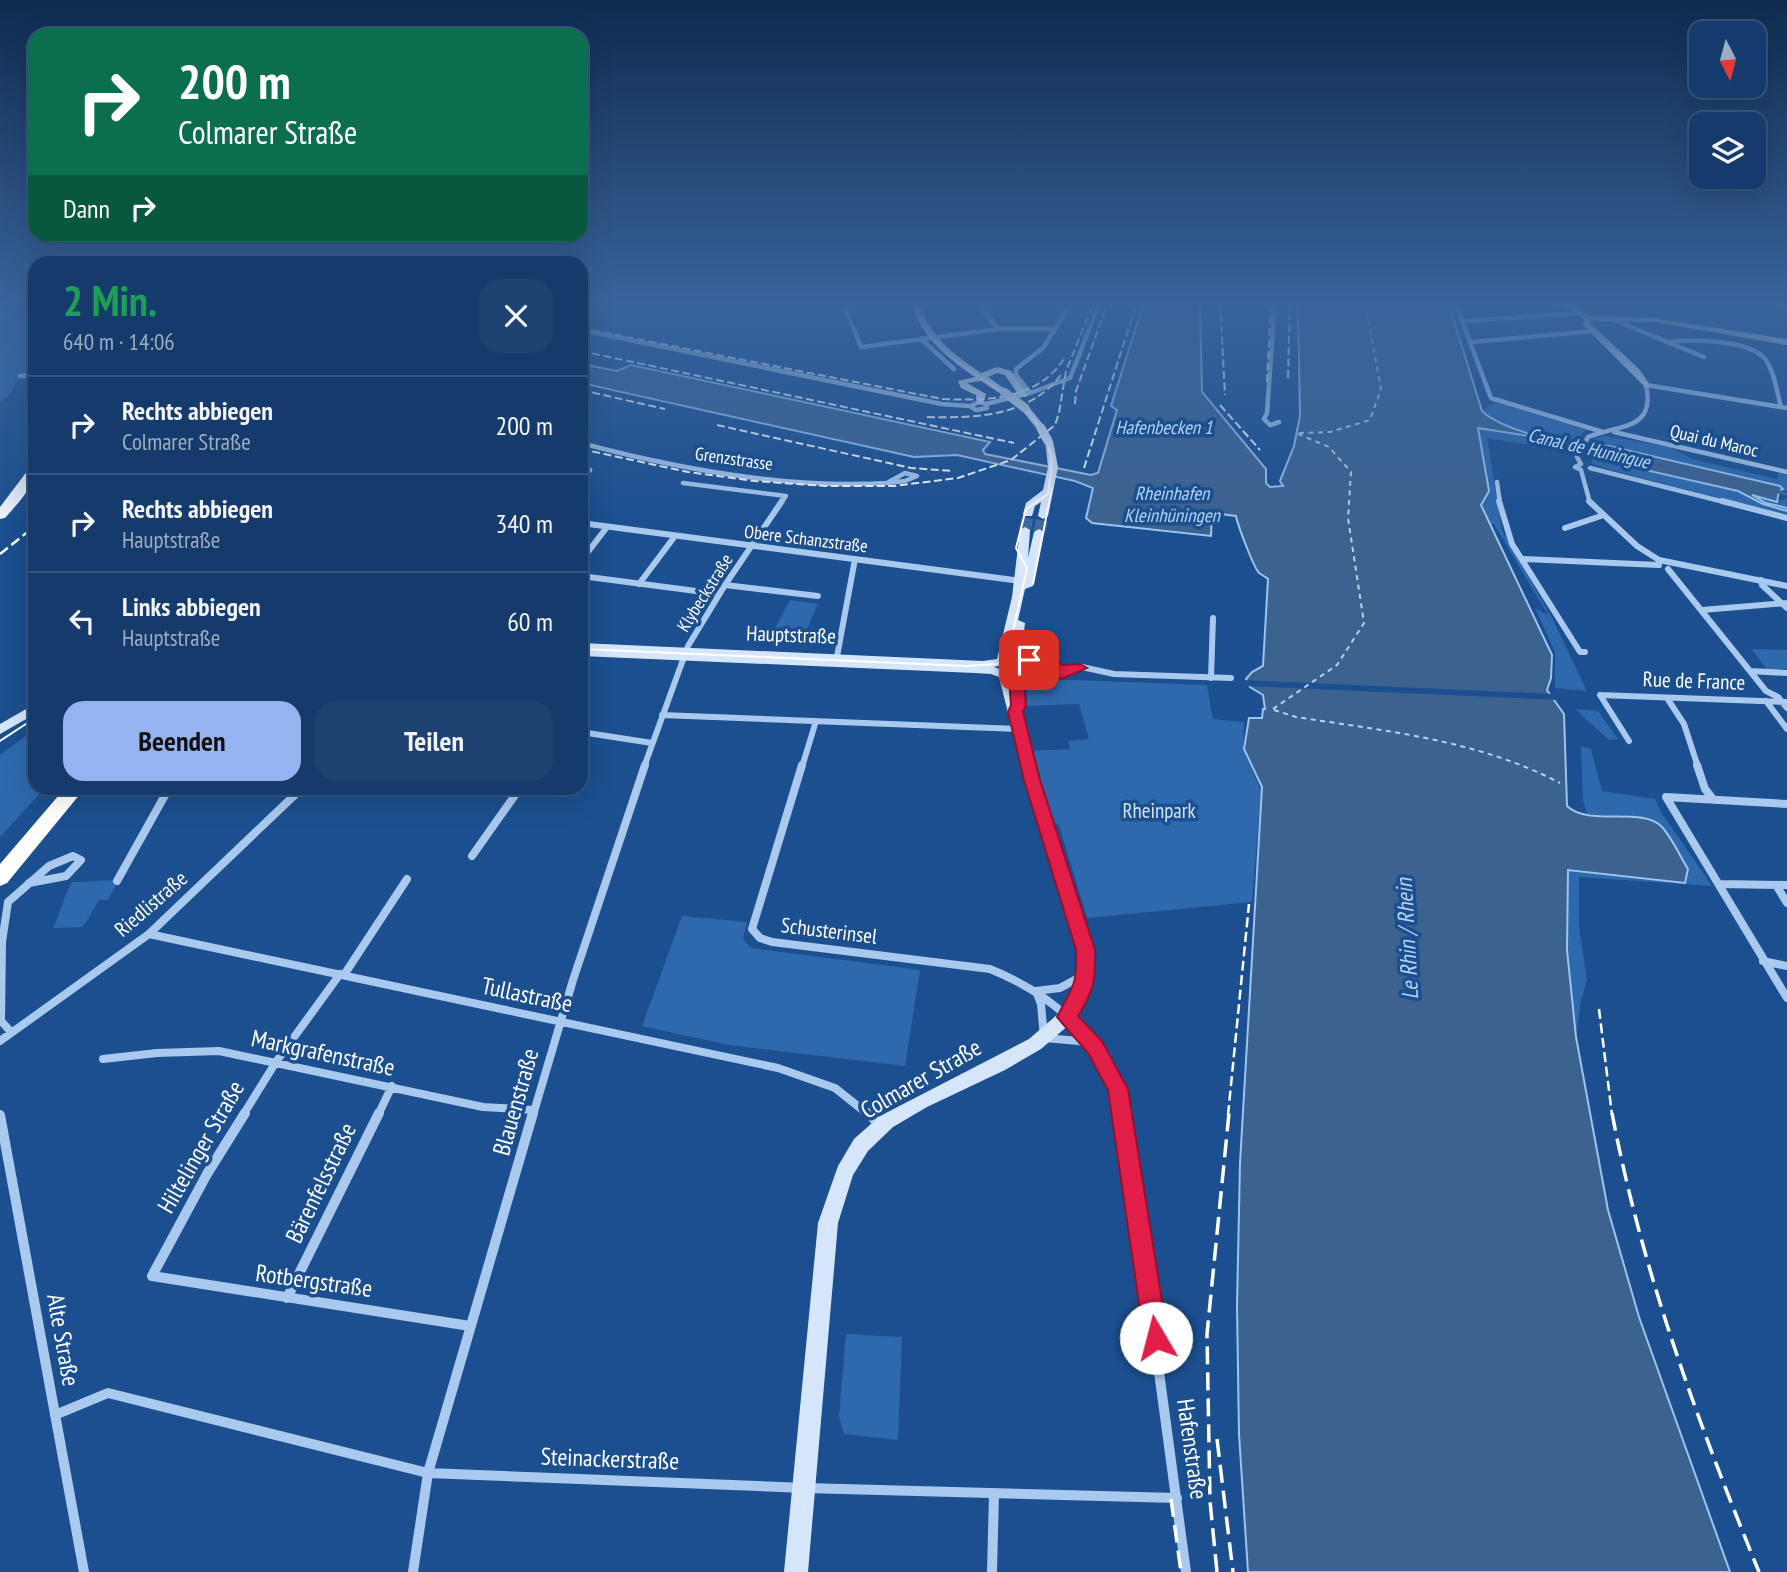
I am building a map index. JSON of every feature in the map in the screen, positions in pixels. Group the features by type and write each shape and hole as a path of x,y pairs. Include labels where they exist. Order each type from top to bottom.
{"highway":[{"path":"0,859 54,795"},
{"path":"0,878 69,795"},
{"path":"0,886 38,832"}],"main road":[{"path":"1011,375 1027,394"},
{"path":"1639,375 1646,385"},
{"path":"985,404 981,394 964,386 962,380 981,376 1017,400 1039,424 1051,449 1051,485 1043,516"},
{"path":"0,515 28,480"},
{"path":"1028,514 1030,505 1051,485"},
{"path":"1011,669 1024,582 1021,551 1025,530"},
{"path":"1011,669 1024,582 1039,532"},
{"name":"Hauptstraße","path":"588,649 1011,669"},
{"name":"Colmarer Straße","path":"796,1572 828,1223 849,1163 862,1143 882,1127 1044,1038 1067,1017 1081,995 1087,972 1086,950 1032,780 1018,721 1019,705 1011,669"},
{"path":"0,730 28,712"}],"street":[{"path":"20,376 28,375"},
{"path":"800,375 942,404 970,406 1026,400 1027,394 1016,375"},
{"path":"1027,394 1071,375"},
{"path":"1267,413 1270,375"},
{"path":"1483,375 1491,398 1604,432"},
{"path":"1772,375 1784,407 1646,385 1646,412 1640,420 1624,429 1592,435 1577,457 1587,498 1601,516 1668,569 1766,691 1785,704"},
{"name":"Quai du Maroc","path":"1624,429 1635,437"},
{"name":"Quai du Maroc","path":"1611,431 1787,472"},
{"name":"Grenzstrasse","path":"588,445 652,461 795,481 840,484 886,482 912,480 917,477 905,472 886,482"},
{"path":"1581,467 1787,518"},
{"path":"1497,482 1505,524 1512,544 1580,652 1585,652"},
{"name":"Klybeckstraße","path":"683,483 786,496 719,594 684,654"},
{"path":"1565,528 1601,516"},
{"name":"Obere Schanzstraße","path":"588,524 1024,582"},
{"path":"588,552 607,527"},
{"path":"639,584 675,536"},
{"path":"836,661 855,559"},
{"path":"1522,559 1659,562 1667,559 1677,564 1787,586"},
{"path":"1668,569 1676,569 1677,564"},
{"path":"588,577 719,594"},
{"path":"1761,580 1762,585 1786,605"},
{"path":"725,585 818,596"},
{"path":"1702,610 1786,605"},
{"path":"1211,677 1213,618"},
{"name":"Hauptstraße","path":"1017,640 1021,646 1021,654 1029,660 1064,669"},
{"name":"Blauenstraße","path":"413,1572 428,1473 470,1326 560,1022 684,654"},
{"name":"Hauptstraße","path":"1011,669 1064,673 1080,668"},
{"name":"Hauptstraße","path":"1011,669 1080,668 1114,674 1231,678"},
{"path":"1750,671 1784,673 1787,680"},
{"path":"1766,691 1763,697 1787,729"},
{"name":"Rue de France","path":"1629,741 1600,695 1785,704"},
{"path":"1667,698 1684,724 1705,789 1713,799"},
{"path":"663,715 816,721 1018,721"},
{"name":"Schusterinsel","path":"816,721 752,924 756,935 772,942 990,969 1036,991 1067,1017"},
{"path":"588,733 652,743"},
{"path":"117,881 165,795"},
{"name":"Riedlistraße","path":"11,1032 149,934 295,795"},
{"path":"472,856 515,795"},
{"path":"1787,804 1666,797 1787,998"},
{"path":"0,1041 11,1032 1,1021 4,913 9,901 29,883 59,860 73,856 81,860 76,870 65,877 29,883"},
{"name":"Hiltelinger Straße","path":"152,1276 207,1174 276,1062 342,975 407,879"},
{"path":"1719,884 1787,885"},
{"path":"1776,885 1787,903"},
{"name":"Tullastraße","path":"149,934 820,1079 842,1091 882,1127"},
{"path":"1763,961 1787,966"},
{"path":"1087,972 1060,989 1036,991 1041,1004 1044,1038 1079,1041 1095,1047"},
{"name":"Hafenstraße","path":"1067,1017 1095,1047 1118,1089 1186,1572"},
{"name":"Markgrafenstraße","path":"103,1059 157,1052 219,1051 483,1107 534,1110"},
{"name":"Bärenfelsstraße","path":"287,1298 392,1086"},
{"name":"Alte Straße","path":"0,1115 84,1572"},
{"name":"Rotbergstraße","path":"152,1276 470,1326"},
{"name":"Steinackerstraße","path":"55,1415 108,1393 428,1473 805,1488 1177,1498"},
{"path":"992,1572 994,1494"}],"green space":[{"path":"0,375 23,375 20,376 8,396 0,402"},
{"path":"1496,402 1587,428 1575,444 1555,439 1547,432 1513,428 1482,411"},
{"path":"1478,428 1552,441 1549,448 1487,438 1502,530 1552,618 1587,691 1555,688 1555,652 1535,608 1548,615 1494,524 1489,524 1481,505"},
{"path":"1605,436 1670,447 1692,459 1776,479 1778,473 1787,475 1787,491 1780,489 1780,486 1609,446 1591,446 1592,439"},
{"path":"1594,455 1633,467 1779,501 1787,498 1787,516 1608,469 1591,463"},
{"path":"790,600 818,604 803,638 773,632"},
{"path":"1751,649 1787,650 1787,669 1767,669"},
{"name":"Rheinpark","path":"1040,681 1207,685 1213,719 1244,722 1243,750 1261,790 1252,902 1087,918 1059,825 1052,822 1031,751 1070,749 1068,741 1089,739 1079,704 1027,706 1026,688"},
{"path":"1575,709 1598,711 1618,739 1609,740"},
{"path":"28,734 28,795 39,795 0,837 0,755"},
{"path":"1581,746 1591,749 1602,791 1655,799 1661,812 1712,886 1579,877 1579,927 1587,980 1576,1037 1567,950 1568,870 1685,883 1651,820 1587,814 1583,800"},
{"path":"119,880 108,900 99,900 83,927 53,928 72,882"},
{"path":"682,916 747,922 743,939 751,948 920,970 905,1066 729,1045 642,1026"},
{"path":"846,1334 902,1337 898,1440 844,1434 839,1417"}],"water":[{"path":"588,375 679,375 990,442 983,450 985,454 1091,475 1098,473 1117,410 1111,406 1121,375 1202,375 1202,392 1266,469 1266,483 1270,487 1283,486 1280,481 1294,446 1300,416 1299,375 1471,375 1482,411 1517,430 1589,448 1609,446 1780,486 1783,489 1779,491 1777,502 1752,495 1766,503 1787,508 1787,511 1763,504 1738,491 1632,467 1587,453 1588,450 1536,437 1478,428 1489,491 1481,505 1552,655 1551,678 1547,690 1564,714 1567,806 1588,815 1653,821 1666,831 1688,869 1685,883 1568,870 1567,950 1576,1037 1608,1210 1639,1317 1730,1572 1248,1572 1239,1434 1237,1306 1240,1163 1262,787 1244,749 1249,718 1262,718 1265,709 1263,695 1250,687 1246,679 1263,666 1268,579 1256,569 1236,516 1212,513 1211,536 1092,523 1086,518 1093,488 1075,481 957,455 914,457 588,385"}],"pier":[{"path":"1244,680 1554,694 1559,700 1246,686"}],"waterway":[{"name":"Canal de Huningue","path":"1767,489 1787,494"}],"ferry route":[{"path":"1299,433 1330,432 1370,420 1381,389 1378,375"},
{"path":"1273,709 1337,665 1364,623 1348,518 1351,472 1329,447 1296,433"},
{"path":"1274,710 1296,717 1464,747 1529,768 1560,783"}],"tunnel":[{"path":"1025,530 1028,514"},
{"path":"1039,532 1043,516"}],"tram line":[{"path":"588,649 967,666 996,664 1007,658 1027,568 1016,548 1026,509 1048,494 1051,456 1045,437 1023,408 976,375"},
{"path":"1033,584 1052,488"},
{"path":"0,741 28,723"}],"railway":[{"path":"696,375 1014,443"},
{"path":"822,375 942,399 1010,395 1040,383 1050,375"},
{"path":"927,417 983,415 1017,407 1048,389 1061,375"},
{"path":"588,451 688,472 755,481 825,486 894,486 958,478 1011,460 1055,425 1065,375"},
{"path":"1075,404 1082,375"},
{"path":"1084,468 1114,375"},
{"path":"1224,375 1225,395"},
{"path":"1267,375 1267,382"},
{"path":"588,392 665,409"},
{"path":"1220,405 1260,450"},
{"path":"717,425 911,468 952,471"},
{"path":"0,554 28,532"},
{"path":"1228,1115 1249,904"},
{"path":"1599,1009 1612,1115"},
{"path":"1217,1572 1210,1501 1207,1334 1229,1113"},
{"path":"1612,1113 1639,1231 1674,1346 1759,1572"},
{"path":"1217,1439 1233,1572"},
{"path":"1171,1499 1181,1572"}],"route":[{"path":"1029,660 1064,669 1080,668 1064,673 1017,679 1019,705 1016,712 1032,780 1086,950 1086,978 1076,1006 1067,1017 1095,1047 1118,1089 1156,1338"}],"water label":[{"name":"Hafenbecken 1","path":"1164,427"},
{"name":"Rheinhafen Kleinhüningen","path":"1172,504"},
{"name":"Le Rhin / Rhein","path":"1407,939"}]}
